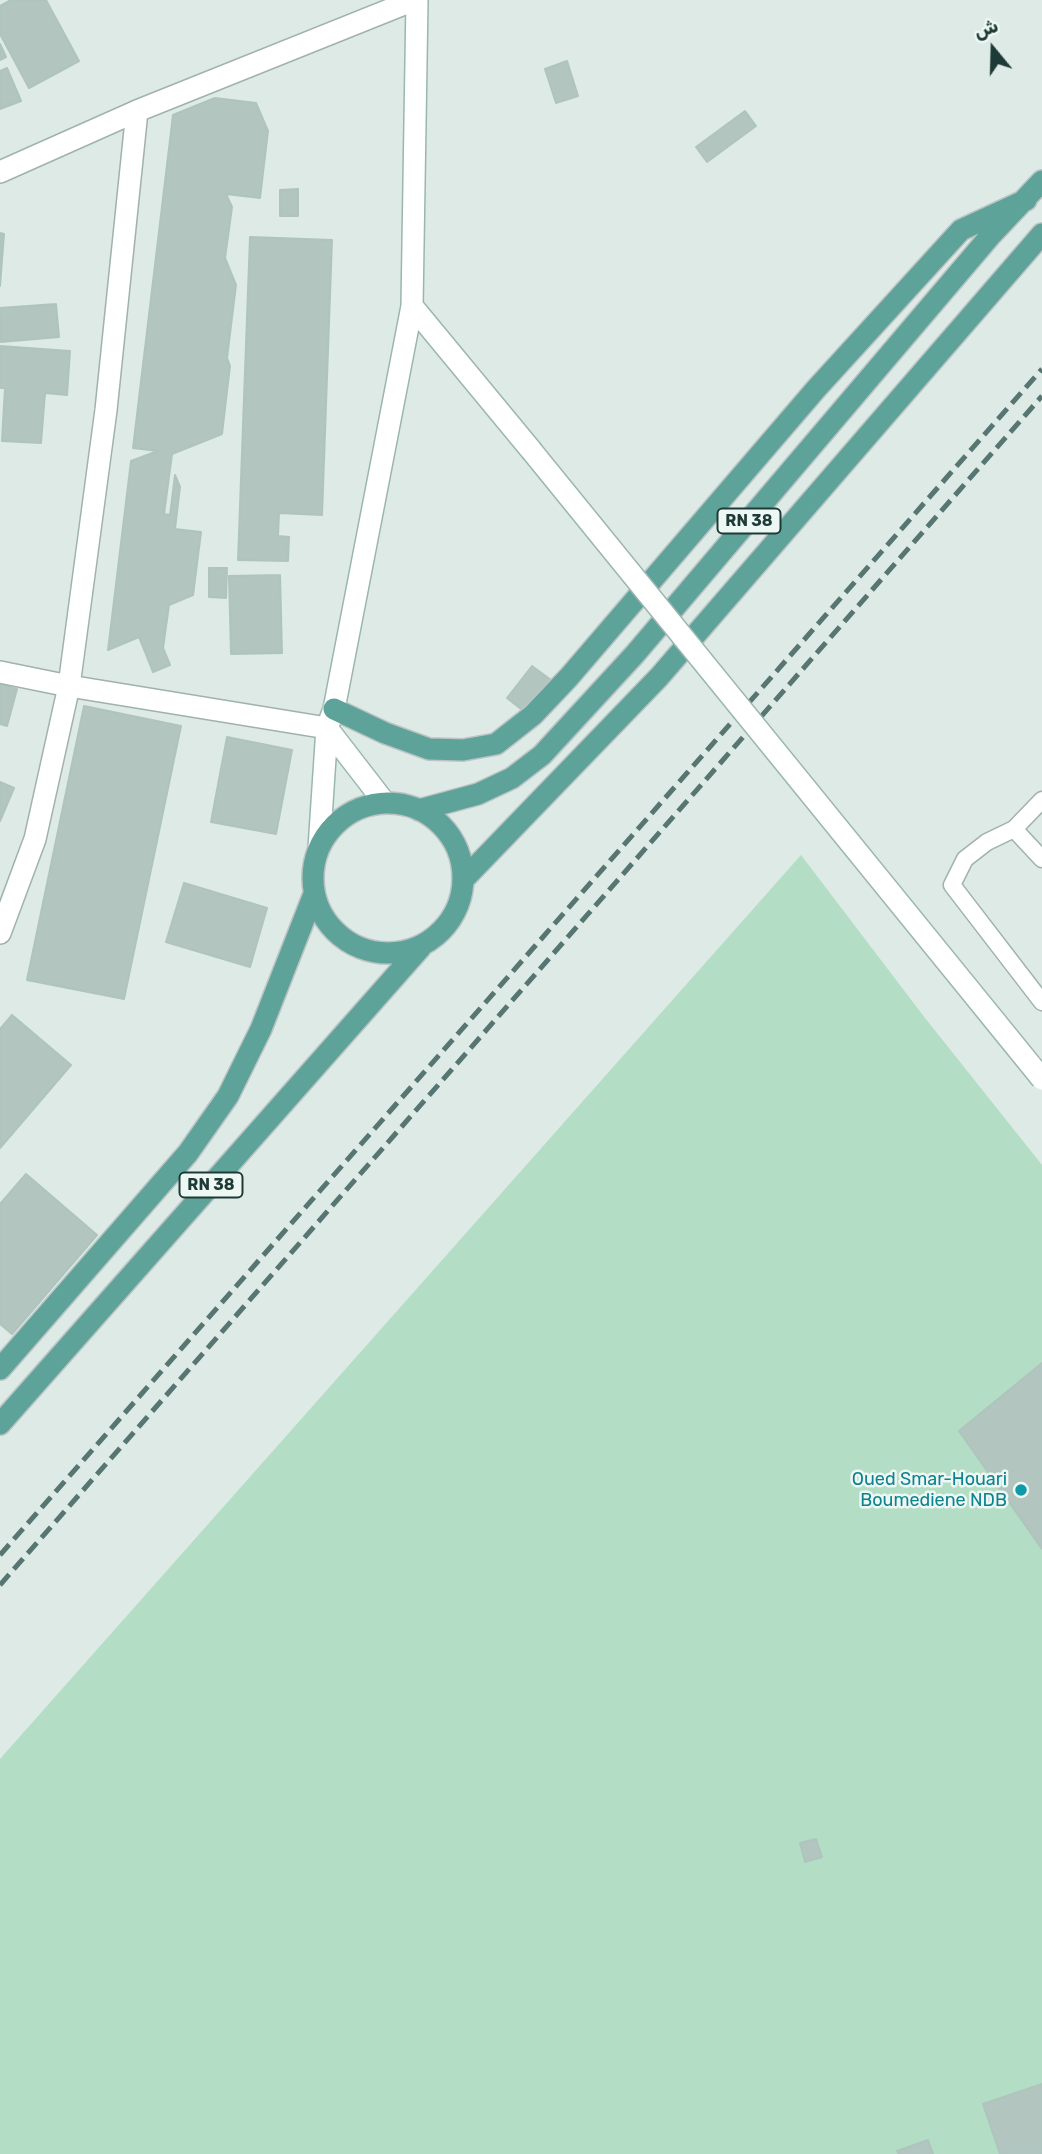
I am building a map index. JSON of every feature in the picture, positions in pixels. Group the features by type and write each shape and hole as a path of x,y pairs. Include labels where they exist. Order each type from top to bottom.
{"main road":[{"path":"0,172 138,111 415,0 412,306 331,719 319,848"},
{"path":"0,933 35,839 69,686 106,410 138,111"},
{"name":"RN 38","path":"419,810 478,794 512,778 542,755 635,654 982,245 1042,181"},
{"path":"0,671 69,686 331,719 385,733 429,749 463,750 496,744 533,715 569,677 816,389 961,230 1026,200"},
{"name":"RN 38","path":"464,879 659,677 1042,234"},
{"path":"412,306 1042,1079"},
{"path":"331,719 385,803"},
{"name":"RN 38","path":"0,1424 421,947 439,935 453,919 461,900 464,879 451,835 433,817 410,806 385,803 357,809 334,825 319,848 313,871 314,894 324,919 343,939 368,951 395,954 421,947"},
{"name":"RN 38","path":"0,1369 188,1153 228,1096 261,1029 314,894"}],"lane":[{"path":"1042,800 1014,829 987,842 965,859 952,885 1042,1002"},
{"path":"1014,829 1042,859"}],"green space":[{"path":"801,855 925,1018 1042,1165 1042,2154 0,2154 0,1759"}],"building":[{"path":"11,0 46,0 79,61 29,88 0,34 0,6"},
{"path":"0,44 6,57 0,60"},
{"path":"567,61 578,96 556,103 545,69"},
{"path":"7,68 21,101 0,109 0,71"},
{"path":"215,98 256,103 268,131 260,198 226,194 232,207 225,258 236,285 227,358 230,366 222,434 172,454 164,514 170,515 175,475 180,487 175,529 201,532 193,595 169,605 163,648 170,665 153,672 139,637 108,650 131,461 158,451 133,448 173,115"},
{"path":"745,111 756,126 707,162 696,147"},
{"path":"298,189 298,216 280,216 280,190"},
{"path":"0,233 4,234 0,286"},
{"path":"250,237 332,240 322,515 279,513 278,536 289,537 288,561 238,560"},
{"path":"56,304 59,337 1,342 0,308"},
{"path":"0,346 70,351 67,395 45,393 41,443 2,441 5,388 0,388"},
{"path":"209,568 227,568 226,598 209,597"},
{"path":"280,575 282,653 231,654 229,576"},
{"path":"532,666 551,680 526,713 507,698"},
{"path":"0,684 17,689 7,726 0,724"},
{"path":"84,706 181,726 124,999 27,980"},
{"path":"227,737 292,750 276,834 211,822"},
{"path":"0,782 14,788 0,821"},
{"path":"184,883 267,908 250,967 166,942"},
{"path":"12,1015 71,1065 0,1148 0,1029"},
{"path":"26,1174 97,1235 12,1334 0,1324 0,1204"},
{"name":"Oued Smar-Houari Boumediene NDB","path":"1042,1363 1042,1549 959,1431"},
{"path":"816,1839 822,1857 805,1862 800,1843"},
{"path":"1042,2084 1042,2154 1000,2154 983,2104"},
{"path":"928,2140 933,2154 899,2154 897,2151"}],"railway":[{"path":"0,1555 1042,369"},
{"path":"0,1585 1042,396"}],"place":[{"name":"Oued Smar-Houari Boumediene NDB","path":"1021,1490"}]}
